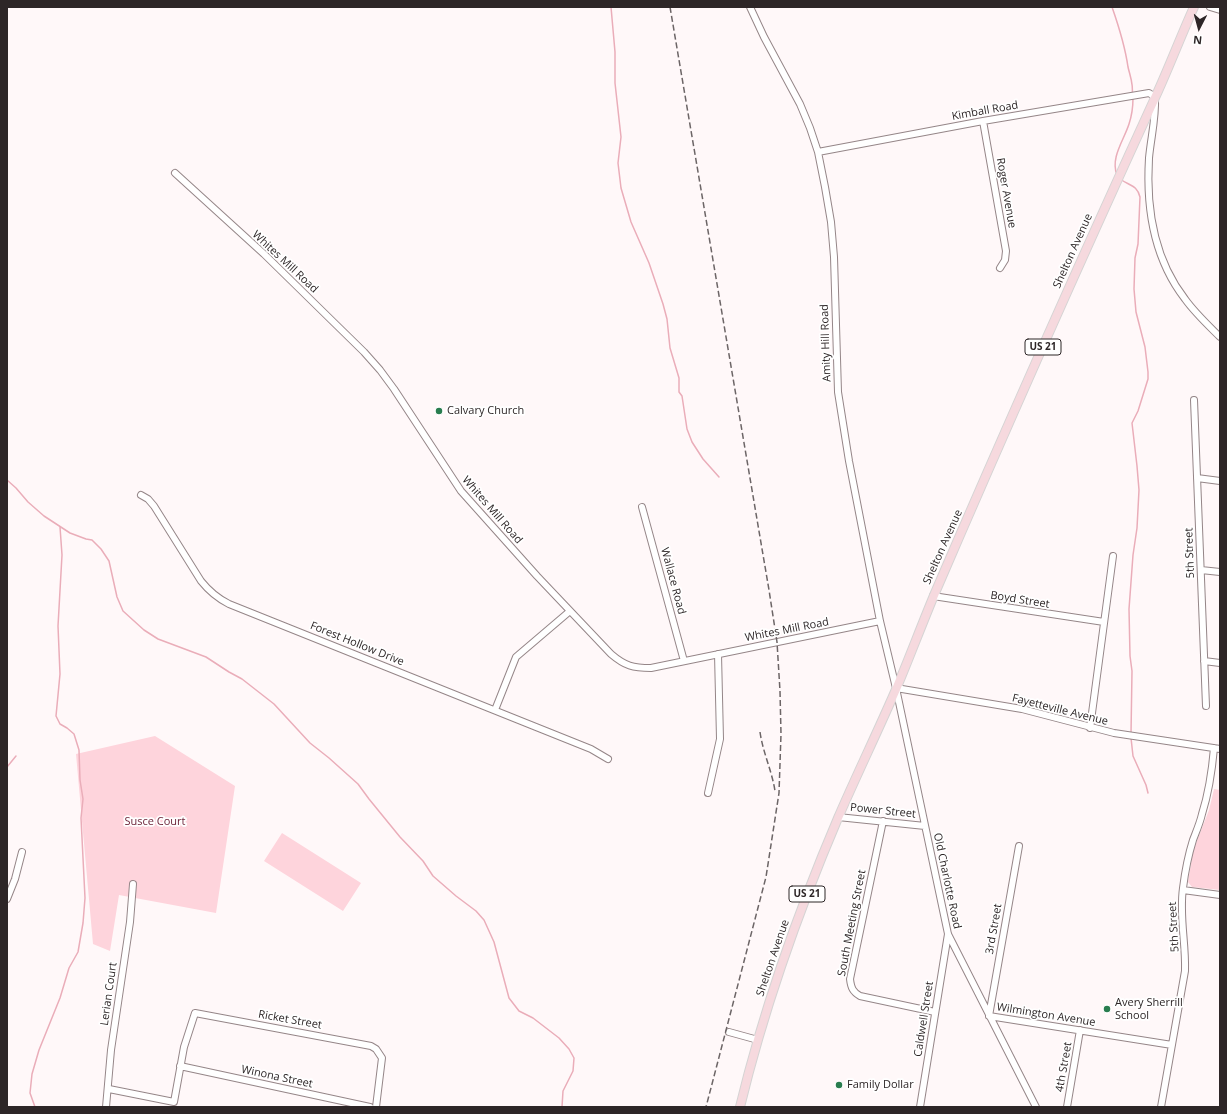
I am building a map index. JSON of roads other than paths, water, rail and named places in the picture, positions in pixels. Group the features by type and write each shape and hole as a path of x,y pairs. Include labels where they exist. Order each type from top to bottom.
{"main road":[{"name":"Shelton Avenue","path":"740,1107 758,1040 780,969 838,817 896,688 933,596 1194,7"}],"street":[{"name":"Amity Hill Road","path":"750,7 764,37 800,104 818,152 827,194 834,257 838,392 849,462 880,621 896,688"},
{"path":"1210,7 1220,10"},
{"name":"Kimball Road","path":"818,152 983,121 1149,93 1155,97"},
{"path":"1155,97 1156,110 1149,158 1153,228 1167,272 1185,300 1220,337"},
{"name":"Roger Avenue","path":"983,121 1006,251 1005,260 1000,268"},
{"name":"Whites Mill Road","path":"175,173 264,254 368,356 394,389 461,491 570,611 611,654 623,664 637,668 651,668 880,621"},
{"name":"5th Street","path":"1194,400 1206,706"},
{"path":"1197,478 1220,481"},
{"name":"Forest Hollow Drive","path":"141,495 148,499 154,506 201,581 208,590 218,598 229,604 592,749 608,759"},
{"name":"Wallace Road","path":"642,507 684,661"},
{"path":"1090,728 1113,556"},
{"path":"1201,570 1220,572"},
{"name":"Boyd Street","path":"933,596 1104,622"},
{"path":"495,710 516,657 570,611"},
{"path":"708,793 720,739 718,654"},
{"path":"1204,661 1220,663"},
{"name":"Fayetteville Avenue","path":"896,688 1022,709 1090,728 1114,733 1217,748"},
{"name":"Old Charlotte Road","path":"896,688 948,934 1036,1107"},
{"name":"5th Street","path":"1161,1107 1184,971 1185,953 1181,912 1186,869 1202,814 1217,748"},
{"name":"Power Street","path":"838,817 925,826"},
{"name":"South Meeting Street","path":"882,821 850,979 851,986 854,992 860,996 936,1012"},
{"name":"3rd Street","path":"989,1016 1019,846"},
{"path":"7,900 16,879 22,852"},
{"name":"Lerian Court","path":"106,1107 109,1089 111,1050 130,922 133,884"},
{"path":"1183,890 1220,895"},
{"name":"Caldwell Street","path":"920,1107 948,934"},
{"name":"Ricket Street","path":"180,1066 187,1036 195,1013 364,1044 376,1049 382,1058 376,1107"},
{"name":"Wilmington Avenue","path":"989,1016 1172,1045"},
{"name":"4th Street","path":"1067,1107 1080,1030"},
{"path":"728,1032 758,1040"},
{"path":"109,1089 174,1102 180,1066"},
{"name":"Winona Street","path":"180,1066 370,1107"}],"waterway":[{"path":"611,7 615,52 615,83 621,137 618,163 621,188 631,222 649,263 663,304 667,319 670,348 679,378 679,392 682,396 687,429 692,442 703,459 719,477"},
{"path":"1112,7 1125,52 1132,84 1132,95"},
{"path":"1117,175 1115,169 1116,156 1130,121 1133,98"},
{"path":"1120,179 1133,186 1139,193 1140,197 1134,289 1136,312 1145,347 1148,372 1148,379 1138,411 1132,423 1139,490 1129,609 1130,656 1132,671 1131,734"},
{"path":"7,480 44,516 70,533 92,540 101,549 109,561 117,597 123,611 144,630 158,639 206,657 242,679 274,704 310,743 358,784 400,837 423,861 433,876 476,911 484,920 494,942 509,998 519,1011 533,1018 559,1038 569,1049 574,1058 573,1071 563,1091 562,1107"},
{"path":"35,1107 30,1093 32,1074 39,1050 60,998 69,968 78,952 83,923 85,898 81,818 83,799 80,780 79,750 74,734 60,724 56,716 60,674 58,626 62,555 60,527"},
{"path":"1131,738 1133,756 1148,793"},
{"path":"7,767 16,756"}],"railway":[{"path":"670,7 769,590 777,642 780,691 781,734 779,793 766,877 706,1107"},
{"path":"760,732 775,791"}],"place":[{"name":"Calvary Church","path":"439,411"},
{"name":"Avery Sherrill School","path":"1107,1009"},
{"name":"Family Dollar","path":"839,1085"}],"park label":[{"name":"Susce Court","path":"155,822"}]}
